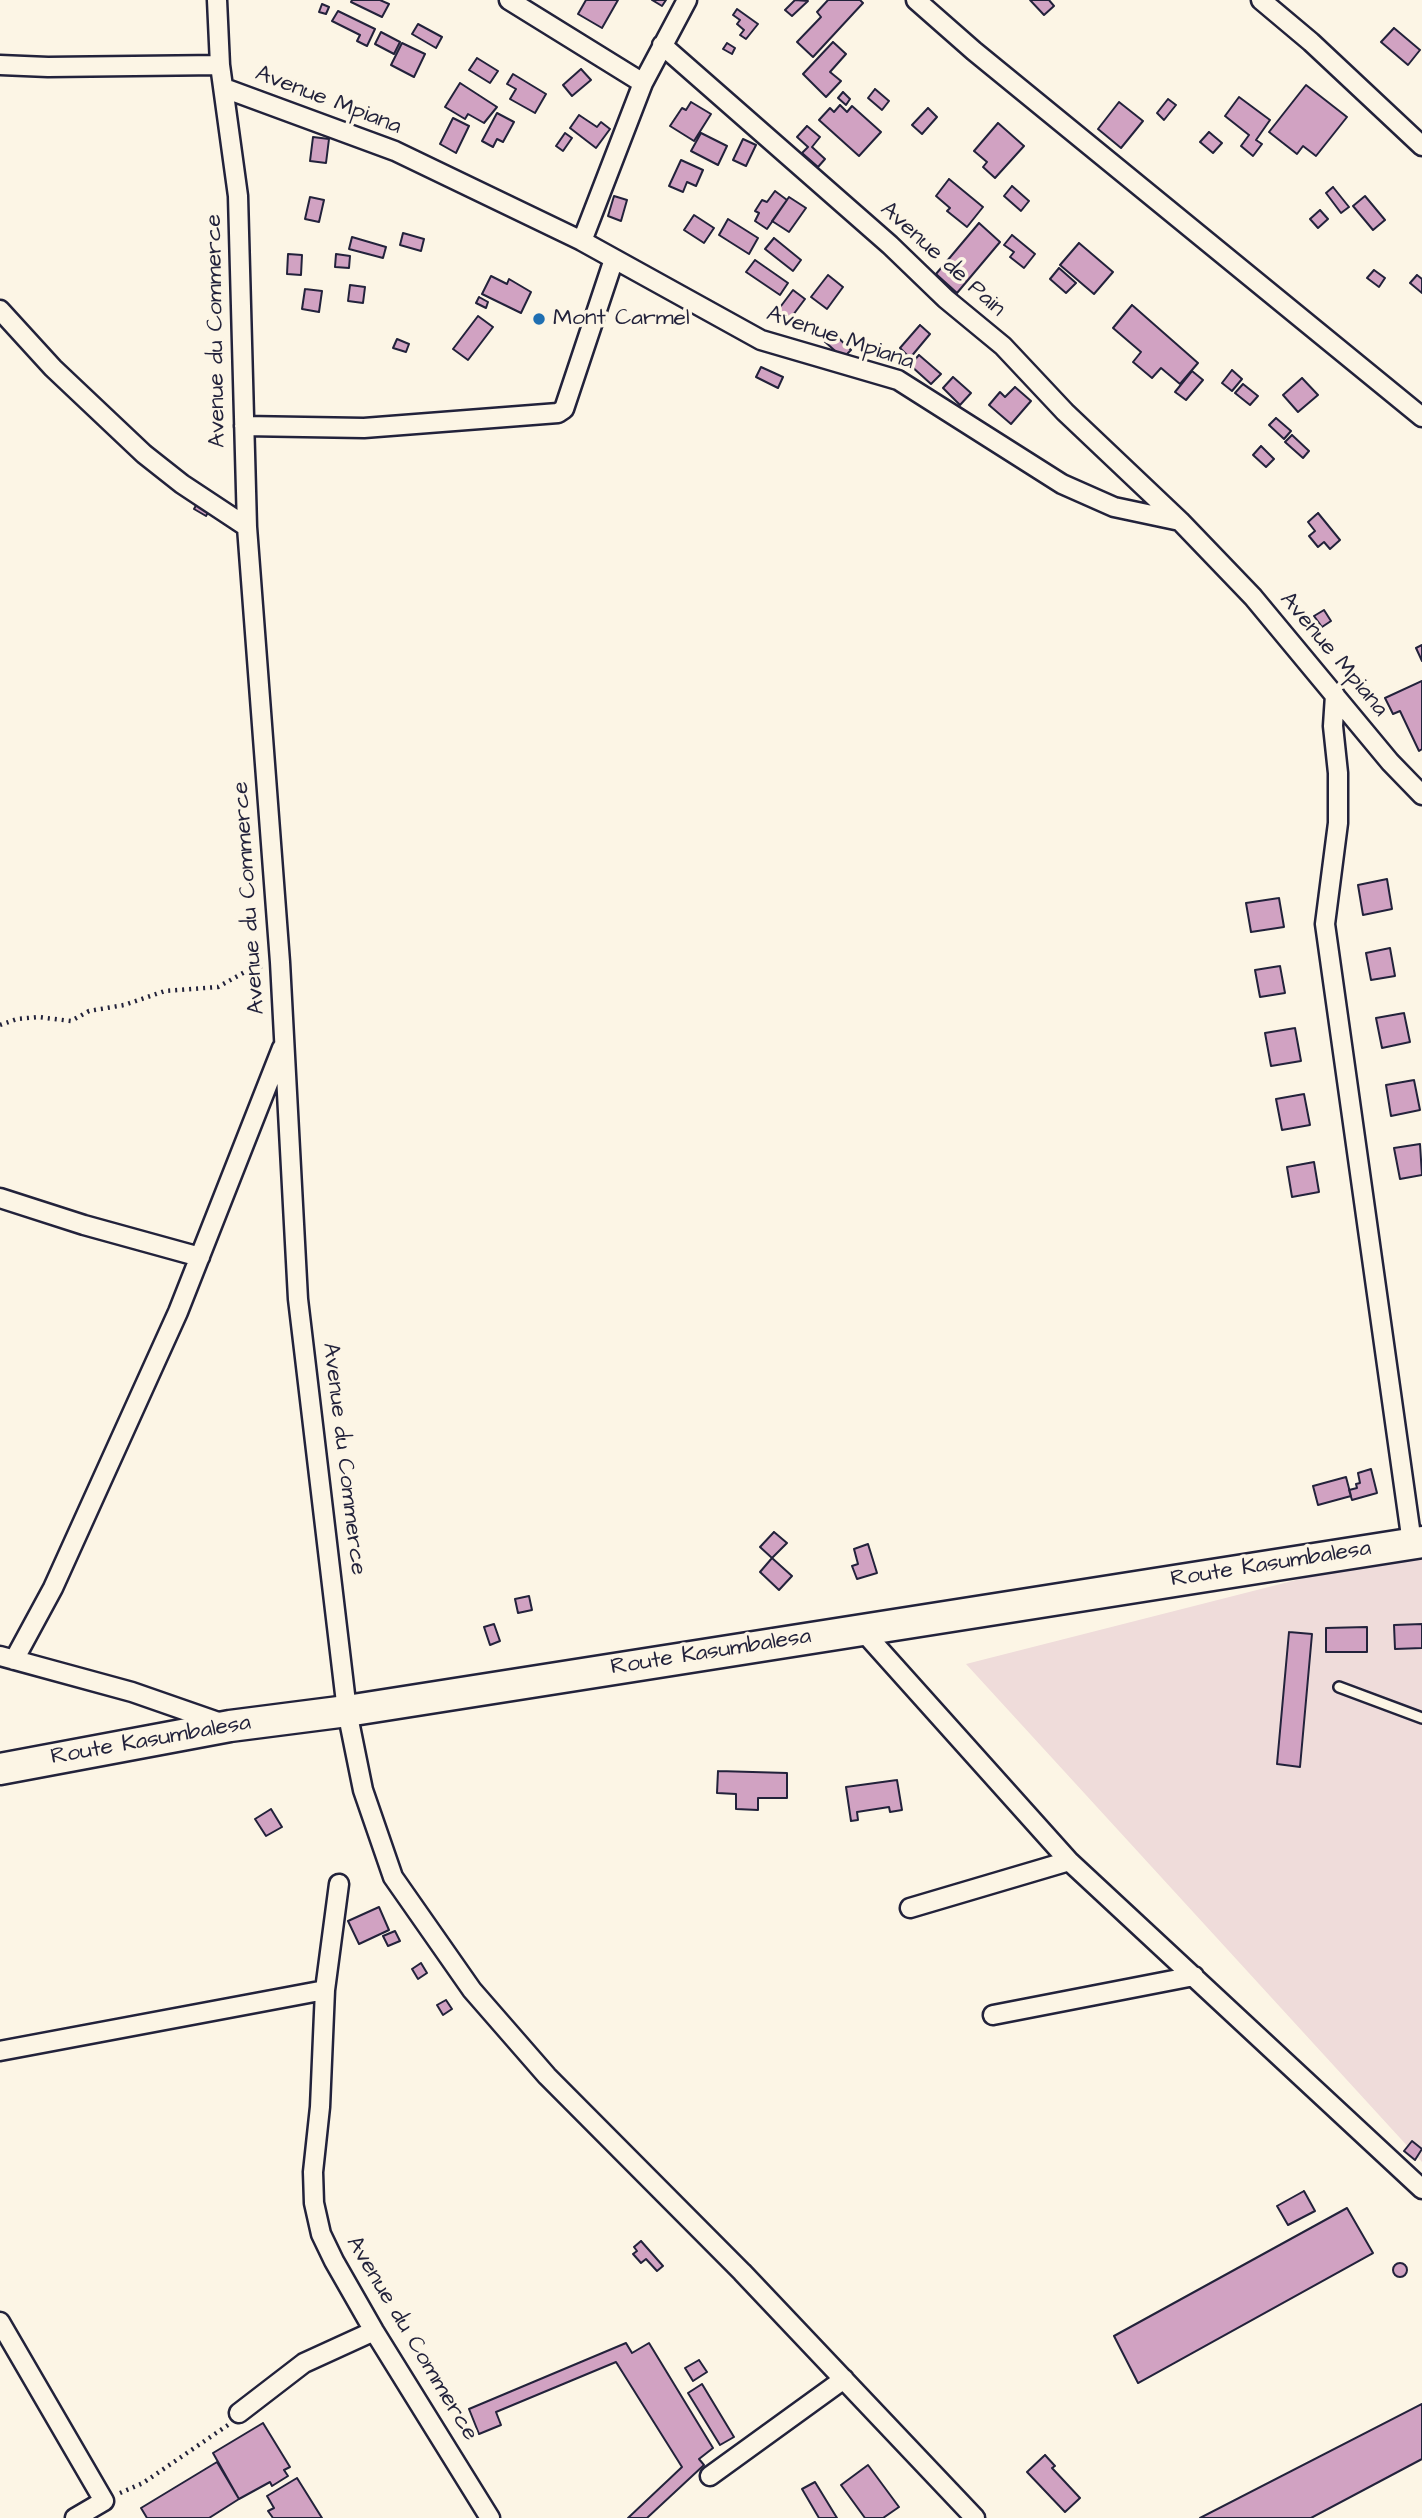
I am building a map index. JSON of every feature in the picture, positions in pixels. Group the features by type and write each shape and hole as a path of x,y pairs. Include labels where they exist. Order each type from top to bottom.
{"highway":[{"name":"Route Kasumbalesa","path":"0,1769 230,1726 347,1711 1417,1543"}],"street":[{"name":"Avenue du Commerce","path":"217,0 220,65 238,196 247,527 280,962 298,1299 347,1711 363,1790 393,1877 472,1990 547,2076 742,2272 975,2518"},
{"path":"509,0 643,83"},
{"path":"582,241 643,83 687,0"},
{"path":"916,0 974,51 1422,416"},
{"path":"1261,0 1311,42 1422,146"},
{"name":"Avenue de Pain","path":"662,45 890,245 946,299 1003,346 1065,412 1180,521"},
{"path":"0,65 220,65"},
{"name":"Avenue Mpiana","path":"224,88 396,152 582,241 761,340 898,380 1062,484 1114,507 1180,521 1253,597 1390,762 1422,795"},
{"path":"244,426 364,428 558,413 564,409 614,259"},
{"path":"0,310 53,368 144,454 182,484 247,527"},
{"path":"1335,695 1338,823 1325,924 1417,1543"},
{"path":"230,1726 132,1692 7,1658 53,1588 178,1312 285,1041"},
{"path":"0,1198 84,1225 200,1257"},
{"path":"861,1629 1069,1861 1422,2189"},
{"path":"910,1908 1069,1861"},
{"name":"Avenue du Commerce","path":"339,1884 325,1990 320,2107 313,2172 314,2203 321,2234 374,2332 490,2518"},
{"path":"993,2015 1194,1976"},
{"path":"0,2051 325,1990"},
{"path":"0,2322 104,2501 75,2518"},
{"path":"239,2413 304,2363 374,2332"},
{"path":"710,2476 844,2379"}],"lane":[{"path":"1339,1687 1422,1718"}],"path":[{"path":"0,1025 17,1019 38,1017 71,1021 89,1011 124,1005 165,991 218,987 252,968 280,962"},
{"path":"104,2501 143,2483 221,2431 239,2413"}],"shaded area":[{"path":"1422,1548 1422,2162 966,1664"}],"building":[{"path":"380,0 389,4 382,17 351,2"},
{"path":"586,0 618,0 602,28 578,14"},
{"path":"652,0 666,0 662,6"},
{"path":"795,0 808,1 792,16 785,10"},
{"path":"828,0 860,0 863,3 813,57 797,42 821,17 817,12"},
{"path":"1030,0 1049,0 1054,6 1044,15"},
{"path":"322,4 329,7 326,14 319,12"},
{"path":"737,9 758,24 746,39 740,35 744,30 737,24 740,20 733,15"},
{"path":"338,11 375,29 367,46 357,41 360,35 332,21"},
{"path":"418,24 442,37 436,48 412,34"},
{"path":"1394,28 1420,50 1408,65 1381,42"},
{"path":"381,32 400,42 394,54 375,44"},
{"path":"833,42 846,54 830,72 841,81 826,97 803,74"},
{"path":"402,43 425,54 414,77 391,65"},
{"path":"727,43 735,48 732,54 723,49"},
{"path":"477,58 498,71 490,83 469,70"},
{"path":"581,69 591,80 572,96 563,85"},
{"path":"513,74 546,94 535,113 510,99 516,89 507,84"},
{"path":"460,83 497,107 484,123 468,114 465,119 445,107"},
{"path":"1306,85 1347,117 1316,156 1303,146 1297,154 1269,132"},
{"path":"875,89 889,101 882,110 868,98"},
{"path":"843,92 850,99 846,105 838,98"},
{"path":"1239,97 1270,120 1256,140 1262,144 1253,156 1241,146 1249,135 1225,116"},
{"path":"1168,99 1176,105 1164,120 1157,113"},
{"path":"691,102 711,114 694,141 670,126 682,108 686,110"},
{"path":"1119,102 1143,121 1121,148 1098,129"},
{"path":"840,105 847,112 852,106 881,132 859,156 819,120 830,108 834,112"},
{"path":"928,108 937,117 922,134 912,125"},
{"path":"497,113 514,122 503,142 497,139 493,147 482,141"},
{"path":"579,115 597,127 601,122 610,129 596,148 570,128"},
{"path":"453,118 469,126 456,153 440,144"},
{"path":"998,123 1024,146 995,178 983,167 987,162 974,151"},
{"path":"807,126 820,137 812,147 825,159 818,167 802,153 808,147 797,137"},
{"path":"1209,132 1222,143 1213,153 1200,142"},
{"path":"565,133 572,138 563,151 556,146"},
{"path":"701,133 727,146 718,165 691,151"},
{"path":"313,137 329,139 326,163 310,161"},
{"path":"743,139 756,145 746,166 733,160"},
{"path":"681,160 703,170 696,186 687,182 683,192 669,186"},
{"path":"949,179 983,207 967,227 947,211 950,208 936,196"},
{"path":"1012,186 1029,201 1021,211 1004,196"},
{"path":"1333,187 1349,207 1341,213 1326,193"},
{"path":"775,191 787,200 767,229 755,221 759,213 755,211 762,200 767,202"},
{"path":"614,196 627,200 621,221 608,216"},
{"path":"1365,196 1385,220 1373,230 1353,206"},
{"path":"310,197 324,200 319,222 305,219"},
{"path":"789,197 806,208 789,232 772,221"},
{"path":"1320,210 1328,219 1318,228 1310,219"},
{"path":"694,215 714,228 704,243 684,230"},
{"path":"728,219 758,238 749,254 719,235"},
{"path":"979,223 1000,242 957,293 936,274"},
{"path":"403,233 424,239 421,251 400,245"},
{"path":"1012,235 1035,254 1024,268 1010,257 1014,252 1004,245"},
{"path":"352,237 386,247 383,258 349,249"},
{"path":"774,238 801,260 793,271 765,249"},
{"path":"1079,243 1113,272 1094,294 1060,265"},
{"path":"288,254 302,255 301,275 287,274"},
{"path":"336,254 350,256 349,268 335,267"},
{"path":"755,260 788,283 780,295 746,272"},
{"path":"1059,268 1076,283 1066,293 1050,279"},
{"path":"1374,270 1385,278 1379,287 1367,278"},
{"path":"828,275 843,287 827,309 811,297"},
{"path":"1417,275 1422,279 1422,293 1410,283"},
{"path":"491,276 507,284 509,279 531,292 521,313 482,294"},
{"path":"350,285 365,287 363,303 348,301"},
{"path":"305,289 322,291 319,312 302,309"},
{"path":"793,290 805,299 790,319 778,310"},
{"path":"479,297 488,302 486,308 476,303"},
{"path":"1132,305 1198,363 1180,384 1161,368 1152,378 1133,362 1141,352 1113,328"},
{"path":"478,316 493,327 468,360 453,349"},
{"path":"920,325 930,334 910,358 900,348"},
{"path":"831,331 851,350 843,358 823,340"},
{"path":"397,339 409,344 406,352 393,348"},
{"path":"919,355 941,374 931,384 910,365"},
{"path":"761,367 783,377 778,388 756,377"},
{"path":"1232,370 1242,379 1232,391 1222,383"},
{"path":"1192,371 1203,380 1186,400 1175,392"},
{"path":"953,377 971,393 960,405 943,388"},
{"path":"1302,378 1318,395 1298,412 1283,395"},
{"path":"1243,384 1258,396 1250,405 1235,393"},
{"path":"1015,387 1031,401 1011,424 989,405 1000,392 1005,397"},
{"path":"1276,418 1291,431 1284,439 1269,425"},
{"path":"1292,435 1309,451 1303,458 1285,442"},
{"path":"1261,446 1274,459 1266,467 1253,455"},
{"path":"198,502 210,509 206,516 194,509"},
{"path":"1318,513 1340,540 1330,549 1324,542 1318,547 1309,536 1315,531 1308,522"},
{"path":"1324,610 1331,621 1322,627 1314,616"},
{"path":"1422,645 1422,661 1416,648"},
{"path":"1422,681 1422,749 1419,751 1400,711 1393,714 1385,698"},
{"path":"1387,879 1392,909 1363,915 1358,885"},
{"path":"1279,898 1284,927 1251,932 1246,903"},
{"path":"1390,948 1395,976 1371,980 1366,953"},
{"path":"1280,966 1285,993 1260,997 1255,970"},
{"path":"1404,1013 1410,1042 1382,1048 1376,1018"},
{"path":"1295,1028 1301,1061 1271,1066 1265,1033"},
{"path":"1414,1080 1420,1110 1391,1116 1386,1085"},
{"path":"1304,1094 1310,1125 1282,1130 1276,1099"},
{"path":"1420,1144 1422,1175 1400,1179 1394,1148"},
{"path":"1314,1162 1319,1192 1292,1197 1287,1167"},
{"path":"1371,1469 1377,1493 1352,1500 1349,1490 1357,1488 1356,1484 1360,1483 1358,1473"},
{"path":"1346,1477 1351,1496 1318,1505 1313,1486"},
{"path":"774,1532 787,1543 772,1558 760,1547"},
{"path":"868,1544 877,1573 857,1579 852,1566 858,1564 854,1549"},
{"path":"772,1558 792,1576 779,1590 760,1572"},
{"path":"529,1596 532,1610 518,1613 515,1599"},
{"path":"494,1624 500,1641 490,1645 484,1627"},
{"path":"1422,1624 1422,1648 1395,1649 1394,1625"},
{"path":"1367,1627 1367,1652 1326,1652 1326,1628"},
{"path":"1289,1632 1312,1634 1300,1767 1277,1764"},
{"path":"718,1771 787,1773 787,1798 758,1798 758,1810 736,1809 736,1794 717,1793"},
{"path":"897,1780 902,1810 890,1812 889,1807 857,1812 858,1820 851,1821 846,1787"},
{"path":"271,1809 282,1827 266,1836 255,1819"},
{"path":"379,1907 389,1930 359,1944 348,1921"},
{"path":"395,1931 400,1941 388,1946 383,1936"},
{"path":"421,1963 427,1973 418,1979 412,1969"},
{"path":"446,2000 452,2009 443,2015 437,2005"},
{"path":"1412,2141 1422,2149 1415,2160 1404,2151"},
{"path":"1304,2191 1315,2211 1288,2225 1277,2206"},
{"path":"1347,2208 1373,2253 1138,2383 1114,2336"},
{"path":"641,2241 663,2266 657,2271 646,2259 641,2263 633,2254 637,2251 634,2247"},
{"path":"1400,2263 1405,2265 1405,2275 1400,2277 1395,2275 1393,2270 1395,2265"},
{"path":"626,2343 632,2353 649,2343 713,2448 699,2459 704,2465 647,2518 628,2518 682,2467 616,2362 496,2412 501,2425 479,2434 469,2409"},
{"path":"699,2360 707,2372 693,2381 685,2368"},
{"path":"702,2384 734,2437 720,2445 688,2393"},
{"path":"1422,2404 1422,2459 1311,2518 1200,2518"},
{"path":"263,2423 290,2467 284,2470 288,2476 272,2486 270,2482 239,2499 213,2453"},
{"path":"1045,2455 1055,2466 1052,2468 1080,2498 1065,2512 1027,2472"},
{"path":"217,2462 239,2499 209,2518 147,2518 141,2508"},
{"path":"868,2465 899,2507 883,2518 865,2518 841,2485"},
{"path":"297,2478 322,2518 273,2518 268,2511 274,2508 267,2496"},
{"path":"815,2482 837,2518 819,2518 802,2489"}],"place":[{"name":"Mont Carmel","path":"539,319"}]}
